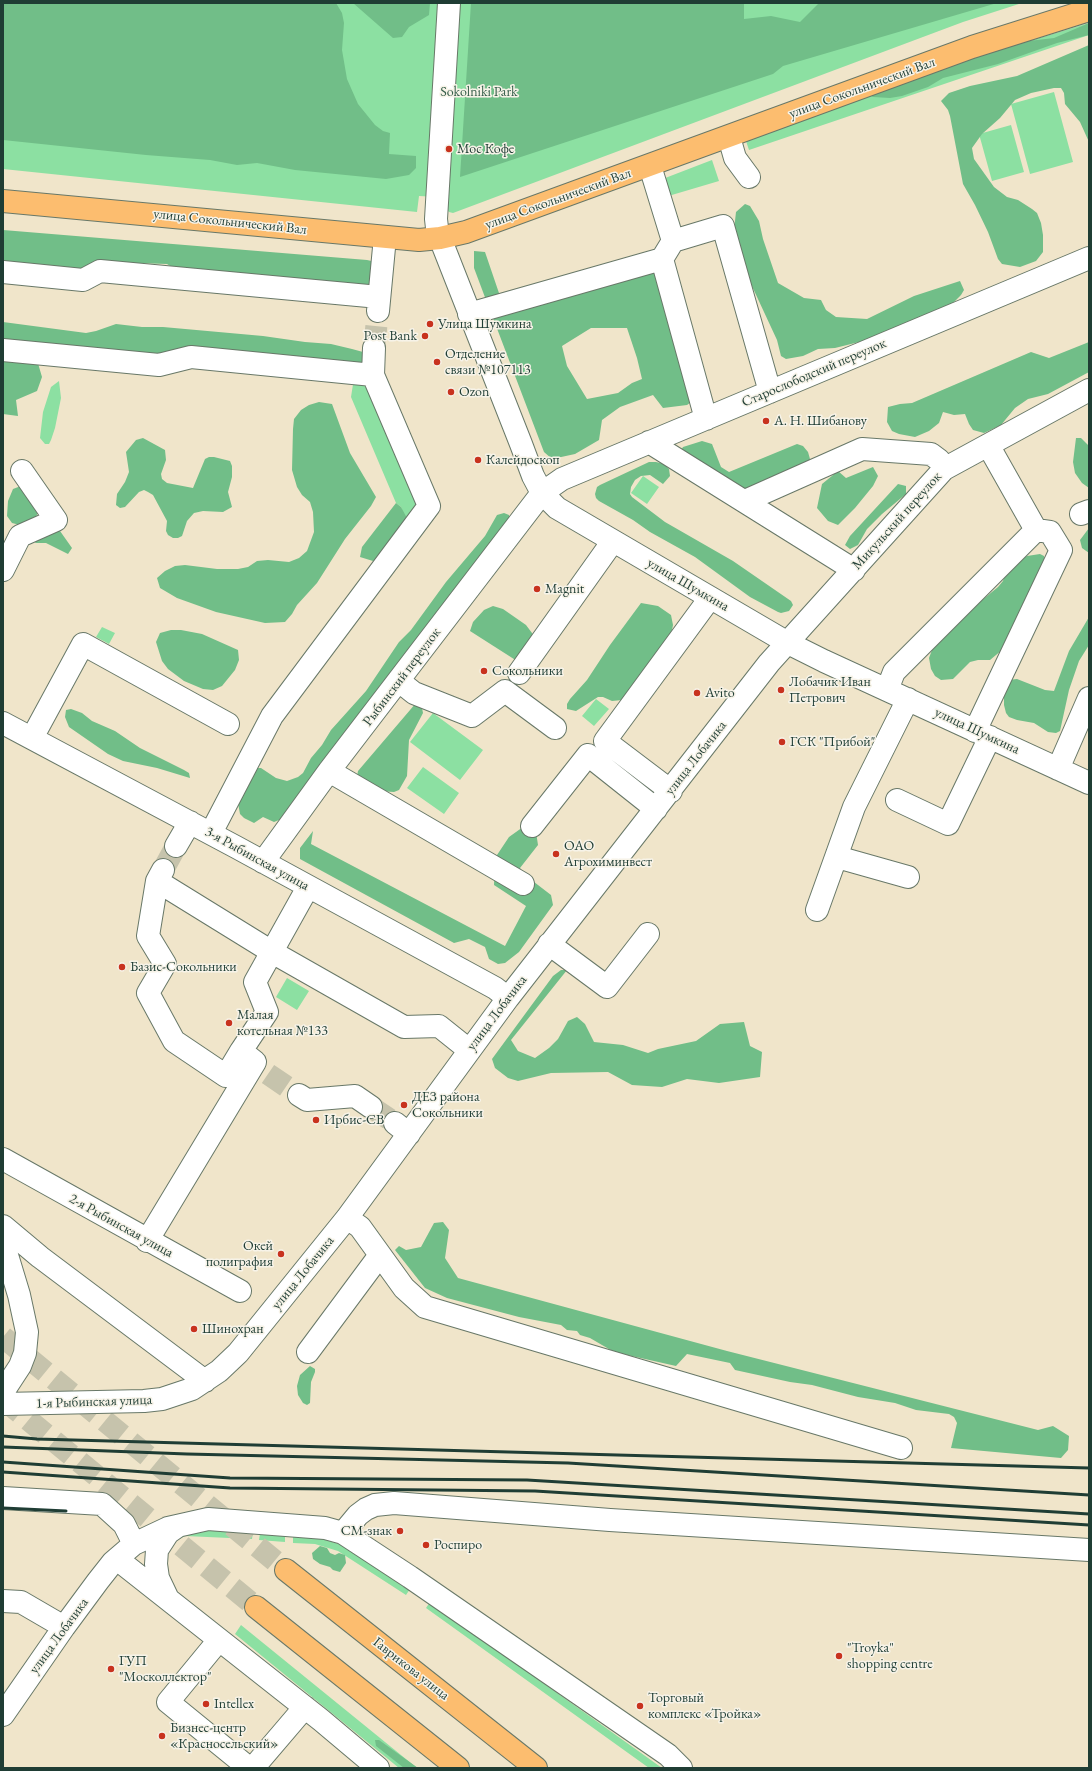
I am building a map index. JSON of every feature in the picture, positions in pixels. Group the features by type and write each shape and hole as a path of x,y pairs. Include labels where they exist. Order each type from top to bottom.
{"main road":[{"name":"улица Сокольнический Вал","path":"3,201 419,240 438,228 466,232 972,47 1089,10"},
{"name":"Гаврикова улица","path":"286,1570 536,1768"},
{"path":"256,1607 458,1768"}],"street":[{"path":"438,228 449,3"},
{"path":"728,137 735,158 749,177"},
{"path":"650,166 667,250 706,419"},
{"path":"469,314 667,250 723,226 770,392"},
{"name":"улица Шумкина","path":"438,228 469,314 533,476 542,493 557,508 788,643 1089,783"},
{"path":"3,272 83,280 100,270 378,304 384,237"},
{"name":"Старослободский переулок","path":"542,493 562,479 1089,258"},
{"path":"211,833 272,716 429,506 373,375 374,348"},
{"path":"3,350 158,365 191,357 373,375"},
{"name":"Микульский переулок","path":"788,643 944,469 1089,390"},
{"path":"649,442 854,570"},
{"path":"988,445 1036,530"},
{"path":"745,501 862,449 931,454 939,460 944,469"},
{"path":"3,570 20,536 56,520 22,471"},
{"name":"Рыбинский переулок","path":"263,862 329,771 542,493"},
{"path":"887,690 894,672 1036,530"},
{"path":"897,800 948,824 982,734 1061,550 1050,532 1036,530"},
{"path":"519,673 612,541"},
{"path":"671,791 605,741 710,598"},
{"name":"улица Лобачика","path":"205,1382 238,1353 346,1218 402,1129 469,1050 549,944 671,791 769,663 788,643"},
{"path":"32,738 84,644 228,724"},
{"path":"399,681 414,693 472,716 505,692 555,728"},
{"path":"1058,769 1089,698"},
{"path":"817,910 854,807 908,699"},
{"name":"3-я Рыбинская улица","path":"3,723 211,833 495,988 508,998"},
{"path":"532,826 588,755 656,809"},
{"path":"329,771 523,884"},
{"path":"176,846 190,822"},
{"path":"837,857 908,877"},
{"path":"255,1062 226,1076 174,1041 148,994 165,964 148,936 160,876 272,952 404,1027 439,1026 469,1050"},
{"path":"147,1241 234,1111 255,1062 267,1012 254,982 308,887"},
{"path":"549,944 607,987 648,934"},
{"path":"299,1095 307,1100 355,1096 371,1107"},
{"name":"2-я Рыбинская улица","path":"3,1160 147,1241 240,1291"},
{"path":"346,1218 360,1227 404,1288 425,1307 901,1448"},
{"path":"3,1226 205,1382"},
{"path":"3,1242 19,1295 28,1332 26,1347 20,1366 3,1392"},
{"path":"308,1352 380,1255"},
{"name":"1-я Рыбинская улица","path":"3,1404 144,1401 162,1399 176,1395 205,1382"},
{"path":"3,1498 102,1504 124,1524 134,1544"},
{"path":"343,1533 358,1515 366,1509 394,1503 610,1520 1089,1550"},
{"name":"улица Лобачика","path":"3,1715 64,1627 117,1559 134,1544 156,1532 181,1524 208,1519 325,1528 343,1533 410,1577 675,1764"},
{"path":"168,1600 158,1578 156,1564 157,1550 168,1533 181,1524"},
{"path":"117,1559 305,1707 378,1768"},
{"path":"3,1601 22,1602 64,1627"},
{"path":"220,1640 168,1702 248,1768"},
{"path":"253,1768 305,1707"}],"green space":[{"name":"Sokolniki Park","path":"3,3 1022,3 963,22 453,213 449,212 438,197 419,196 417,212 3,169"},
{"path":"3,3 336,3 342,13 344,23 342,50 347,79 358,104 375,125 383,131 390,133 389,154 416,156 416,168 409,175 386,179 295,170 257,163 237,165 210,160 3,140"},
{"path":"353,3 430,3 429,15 409,27 402,37 393,38"},
{"path":"471,3 744,3 744,19 771,16 800,22 819,3 997,3 783,66 773,74 460,177"},
{"path":"1089,23 1089,35 749,150 746,141 977,57"},
{"path":"1089,23 1089,35 1057,43 998,64 943,78 928,87 902,96 890,98 873,97 868,94 1020,42 1054,38"},
{"path":"1089,45 1089,142 1080,122 1065,104 1064,93 1061,88 1054,88 1031,93 1015,100 1000,118 982,134 972,148 974,159 994,187 1007,197 1018,200 1032,209 1037,213 1041,223 1043,252 1036,261 1020,267 1002,264 998,259 988,232 975,205 963,184 950,116 948,110 941,101 949,93 970,86 1017,76"},
{"path":"1054,92 1073,162 1030,174 1011,104"},
{"path":"1011,125 1024,172 992,181 979,134"},
{"path":"712,160 719,181 665,197 660,180"},
{"path":"745,204 750,206 759,221 763,239 778,283 804,298 821,300 826,310 836,317 867,319 914,296 960,281 964,290 949,307 863,341 835,348 818,349 803,356 786,359 781,356 777,340 751,284 734,230 736,212"},
{"path":"3,230 367,260 376,262 371,287 175,269 167,264 102,262 79,271 3,265"},
{"path":"474,251 485,252 500,296 486,300 474,268"},
{"path":"646,268 661,277 694,400 687,405 663,408 653,395 620,407 602,420 599,440 575,454 552,459 544,452 493,318","holes":["591,328 627,328 642,379 632,383 618,393 587,399 567,366 562,346"]},
{"path":"3,322 86,333 116,324 263,336 331,344 363,352 365,364 162,357 3,346"},
{"path":"1089,342 1089,372 1048,394 1028,399 1015,408 1001,425 984,433 973,430 965,414 954,415 943,412 939,423 929,431 915,437 892,431 887,422 888,407 912,403 1031,352 1049,358"},
{"path":"3,357 37,360 42,377 37,391 16,400 18,416 3,414"},
{"path":"354,378 371,379 424,504 407,527 401,507 396,503 351,397"},
{"path":"59,381 61,398 55,428 49,444 45,444 40,438 43,412 51,387"},
{"path":"319,402 332,404 350,453 376,497 371,506 345,539 317,583 297,605 292,614 285,622 265,623 216,612 177,598 160,588 157,578 165,571 175,566 185,565 217,569 238,569 248,567 257,561 268,560 289,562 299,558 307,551 314,532 313,512 310,502 302,495 297,487 292,470 293,429 294,419 301,410 309,405"},
{"path":"143,438 165,450 166,460 161,474 162,479 167,483 193,488 205,459 214,457 230,461 232,466 232,477 228,492 232,507 223,512 203,511 194,513 187,521 182,536 173,538 168,535 166,531 167,521 153,495 148,492 144,490 139,492 125,507 120,508 116,505 117,494 125,482 129,472 126,452 136,440"},
{"path":"1076,438 1081,438 1089,446 1089,488 1082,483 1075,473 1073,462"},
{"path":"702,441 712,444 721,467 729,472 797,444 803,446 808,452 810,459 805,467 749,491 739,490 680,452 683,447"},
{"path":"649,462 664,464 669,469 670,476 663,484 650,475 641,476 635,480 631,487 630,494 632,497 665,522 733,561 791,601 793,605 789,611 781,613 778,612 750,597 695,557 650,532 596,498 595,494 597,487"},
{"path":"873,467 878,476 873,486 855,508 838,525 828,521 817,508 822,484 838,471 846,478"},
{"path":"643,476 659,487 647,504 631,493"},
{"path":"26,484 39,507 36,518 24,526 12,523 7,516 8,501 13,489"},
{"path":"898,484 906,486 906,494 867,529 858,545 850,549 845,545 850,536"},
{"path":"396,503 401,507 408,520 384,558 373,561 360,557 362,547"},
{"path":"504,513 509,515 509,521 288,812 279,820 274,822 263,817 254,823 244,818 240,814 238,803 255,768 261,768 276,778 287,781 298,777 303,773 311,758 322,745 331,730 366,691 399,642 411,630 446,582 485,536 497,515"},
{"path":"1089,528 1089,553 1082,548 1080,540"},
{"path":"42,530 60,531 72,548 68,554 46,543 36,543 30,539"},
{"path":"1040,554 1044,556 1044,560 1036,582 1002,650 990,660 970,662 953,679 941,680 935,676 931,669 929,658 932,650 942,637 964,615 998,587 1003,581 1007,566 1027,556"},
{"path":"641,603 658,606 671,615 673,625 670,640 622,700 612,701 603,697 598,697 576,711 567,709 567,704 570,699 587,680 610,645"},
{"path":"493,606 503,609 526,625 535,637 517,661 470,631 473,622 484,610"},
{"path":"1089,617 1089,645 1079,661 1069,690 1060,731 1056,733 1048,732 1034,723 1009,717 1006,713 1004,705 1004,692 1008,680 1017,679 1045,690 1054,691 1069,651"},
{"path":"102,627 115,633 109,644 96,637"},
{"path":"171,630 181,630 202,634 238,650 239,660 235,670 222,686 213,690 203,689 184,681 168,669 162,661 156,642 160,633"},
{"path":"596,699 609,709 594,726 582,716"},
{"path":"416,703 422,708 423,713 409,740 407,776 399,790 394,792 379,791 357,776 358,771"},
{"path":"71,709 82,713 92,721 115,731 140,748 184,770 189,773 190,778 157,768 123,761 108,754 69,727 65,717 66,710"},
{"path":"433,713 483,750 460,780 410,742"},
{"path":"423,767 459,793 444,814 407,788"},
{"path":"523,827 536,832 538,845 520,868 525,875 551,895 553,905 519,952 505,963 498,964 489,959 485,947 469,939 454,943 300,859 300,848 313,831 311,844 505,946 526,906 494,885 495,858 509,837"},
{"path":"561,970 567,970 511,1040 518,1051 535,1058 549,1048 558,1039 568,1021 577,1017 585,1024 594,1042 623,1045 648,1053 658,1049 696,1041 720,1024 744,1022 750,1046 762,1052 760,1077 719,1083 687,1079 662,1087 632,1085 608,1072 551,1073 518,1081 508,1078 495,1068 492,1059 553,976"},
{"path":"287,978 309,991 297,1010 276,997"},
{"path":"443,1222 449,1230 445,1258 458,1278 727,1351 1038,1430 1053,1426 1069,1436 1068,1450 1061,1458 951,1448 957,1423 954,1417 949,1414 916,1410 895,1403 858,1397 812,1385 790,1382 735,1370 730,1363 687,1354 676,1366 614,1352 590,1338 580,1335 577,1331 567,1330 561,1325 519,1317 447,1298 425,1288 395,1250 399,1246 406,1250 421,1247 434,1223"},
{"path":"310,1366 315,1369 315,1372 311,1382 310,1403 307,1405 303,1403 298,1395 297,1386 300,1375"},
{"path":"191,1528 253,1532 252,1539 185,1536 170,1544 164,1556 165,1548 174,1536 179,1532"},
{"path":"260,1533 285,1535 285,1542 259,1540"},
{"path":"293,1535 316,1537 342,1545 410,1589 406,1595 338,1551 315,1544 293,1543"},
{"path":"320,1546 327,1548 330,1553 335,1555 339,1553 345,1555 346,1563 340,1572 320,1564 313,1559 312,1553"},
{"path":"430,1602 662,1768 649,1768 426,1608"},
{"path":"241,1625 417,1768 399,1768 235,1634"},
{"path":"375,1740 379,1740 418,1768 404,1768 376,1746"}],"tunnel":[{"path":"374,348 378,311"},
{"path":"163,870 176,846"},
{"path":"268,1074 299,1095"},
{"path":"371,1107 395,1123"},
{"path":"3,1337 286,1570"},
{"path":"3,1399 256,1607"}],"railway":[{"path":"3,1436 37,1439 1089,1468"},
{"path":"3,1447 187,1454 568,1463 1089,1495"},
{"path":"3,1462 230,1478 527,1480 1089,1514"},
{"path":"3,1472 230,1488 535,1491 1089,1525"},
{"path":"3,1508 66,1511"}],"place":[{"name":"Мос Кофе","path":"449,149"},
{"name":"Улица Шумкина","path":"430,324"},
{"name":"Post Bank","path":"425,336"},
{"name":"Отделение связи №107113","path":"437,362"},
{"name":"Ozon","path":"451,392"},
{"name":"А. Н. Шибанову","path":"766,421"},
{"name":"Калейдоскоп","path":"478,460"},
{"name":"Magnit","path":"537,589"},
{"name":"Сокольники","path":"484,671"},
{"name":"Лобачик Иван Петрович","path":"781,690"},
{"name":"Avito","path":"697,693"},
{"name":"ГСК \"Прибой\"","path":"782,742"},
{"name":"ОАО Агрохиминвест","path":"556,854"},
{"name":"Базис-Сокольники","path":"122,967"},
{"name":"Малая котельная №133","path":"229,1023"},
{"name":"ДЕЗ района Сокольники","path":"404,1105"},
{"name":"Ирбис-СВ","path":"316,1120"},
{"name":"Окей полиграфия","path":"281,1254"},
{"name":"Шинохран","path":"194,1329"},
{"name":"СМ-знак","path":"400,1531"},
{"name":"Роспиро","path":"426,1545"},
{"name":"\"Troyka\" shopping centre","path":"839,1656"},
{"name":"ГУП \"Москоллектор\"","path":"111,1669"},
{"name":"Intellex","path":"206,1704"},
{"name":"Торговый комплекс «Тройка»","path":"640,1706"},
{"name":"Бизнес-центр «Красносельский»","path":"162,1736"}]}
